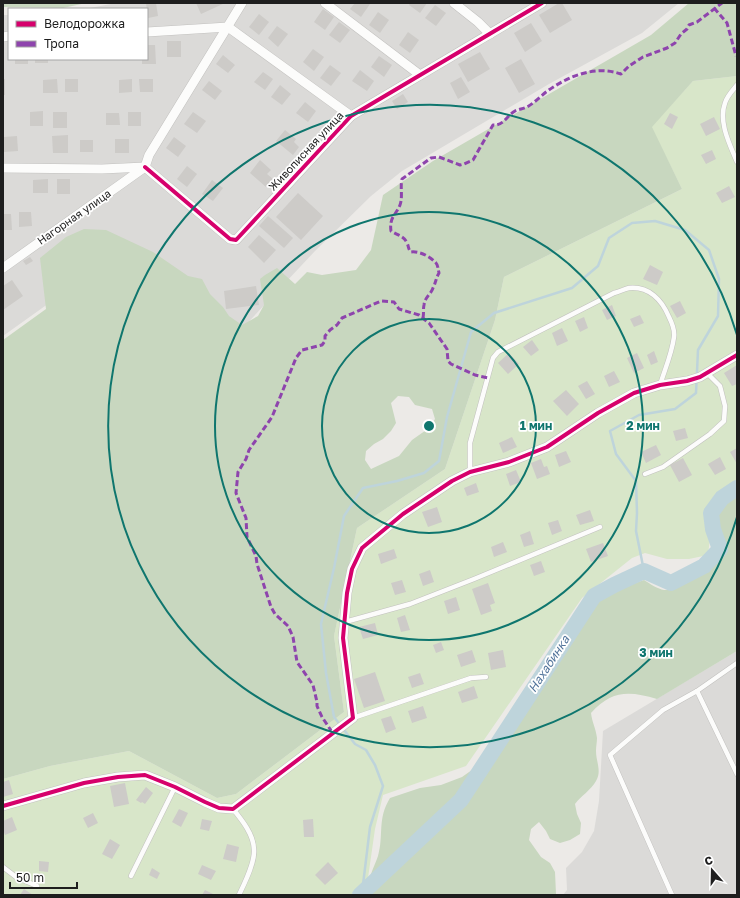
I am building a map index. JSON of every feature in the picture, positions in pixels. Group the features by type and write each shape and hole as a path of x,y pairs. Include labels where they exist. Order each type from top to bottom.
{"street":[{"path":"3,168 102,169 145,167 149,155 242,3"},
{"path":"325,3 420,74"},
{"path":"454,3 478,22 490,34"},
{"name":"Живописная улица","path":"145,167 230,239 236,240 351,116 542,3"},
{"path":"148,32 228,28 351,116"},
{"name":"Нагорная улица","path":"3,268 145,167"},
{"path":"3,806 84,783 118,777 145,775 175,787 219,808 233,808 349,720 343,638 347,593 352,569 362,548 403,514 452,481 470,472 509,462 547,446 598,413 634,393 660,385 687,382 704,375 737,355"}],"lane":[{"path":"737,85 725,102 723,114 724,127 737,162"},
{"path":"470,472 470,443 493,358 498,352 614,293 629,288 650,292 660,300 667,313 675,336 670,357 660,385"},
{"path":"645,474 663,467 710,434 724,421 725,406 720,386 704,375"},
{"path":"345,622 410,604 600,527"},
{"path":"672,895 610,755 664,710 697,692 737,663"},
{"path":"349,720 471,678 486,677"},
{"path":"697,692 737,774"},
{"path":"131,876 175,787"},
{"path":"233,808 243,821 251,838 254,850 253,862 239,895"},
{"path":"3,867 16,877 37,886"}],"shaded area":[{"path":"116,3 679,3 642,33 549,84 402,171 371,196 315,251 241,330 87,276 3,336 3,15 8,15 8,60 148,60 148,8 90,8"},
{"path":"737,651 737,895 563,895 567,890 566,868 582,852 594,831 599,801 603,731"}],"green space":[{"path":"3,3 86,3 63,8 3,7"},
{"path":"689,3 737,3 737,76 693,81 652,127 682,189 504,277 495,320 445,469 357,528 334,636 344,712 236,794 217,798 129,751 50,766 3,779 3,340 46,309 40,258 66,237 84,229 106,230 153,252 188,276 202,279 210,294 223,307 229,316 242,325 258,316 264,305 260,279 265,275 277,268 295,284 307,272 322,275 356,270 371,250 383,195 433,161 651,35","holes":["398,396 409,397 415,405 432,409 435,419 429,428 412,440 399,456 371,469 365,460 366,451 383,439 396,423 391,403"]},
{"path":"737,76 737,480 721,492 713,503 704,521 710,538 708,555 689,559 667,559 645,553 632,558 582,598 466,766 383,795 375,829 368,878 351,895 3,895 3,779 50,766 129,751 217,798 236,794 344,712 334,636 357,528 445,469 495,320 504,277 682,189 651,127 693,81"},
{"path":"737,497 737,651 657,699 647,696 621,694 606,700 591,713 597,738 596,755 599,774 594,784 575,804 581,823 580,834 570,840 560,843 550,839 539,822 531,829 529,840 541,857 550,863 555,872 556,894 366,895 371,874 380,848 383,813 390,798 420,788 441,785 462,777 496,753 542,685 587,613 605,594 614,589 644,580 664,590 671,589 689,582 716,564 727,552 719,529 718,517 723,506"}],"building":[{"path":"146,3 156,3 158,16 148,18 148,8 147,8"},
{"path":"196,3 225,3 201,14"},
{"path":"355,3 370,4 361,17 350,9"},
{"path":"410,3 427,3 420,13 409,5"},
{"path":"559,3 562,3 572,20 550,33 539,15"},
{"path":"435,5 446,13 436,26 425,18"},
{"path":"323,9 334,17 325,30 314,22"},
{"path":"378,12 389,20 380,33 369,25"},
{"path":"259,14 269,22 259,35 249,27"},
{"path":"339,22 350,30 340,43 329,35"},
{"path":"531,23 542,41 525,52 514,33"},
{"path":"277,26 288,34 278,47 268,38"},
{"path":"408,32 419,40 410,53 399,45"},
{"path":"167,41 181,41 181,57 167,57"},
{"path":"148,45 155,45 156,64 142,64 142,60 148,60"},
{"path":"313,49 324,57 314,71 303,62"},
{"path":"480,52 490,69 468,82 458,64"},
{"path":"223,55 235,65 228,73 216,64"},
{"path":"379,56 392,65 384,77 371,67"},
{"path":"521,59 535,84 519,93 505,68"},
{"path":"15,60 28,60 28,64 15,64"},
{"path":"35,60 48,60 48,63 35,63"},
{"path":"330,65 341,73 331,86 320,78"},
{"path":"360,70 374,81 367,91 352,81"},
{"path":"263,72 273,79 265,90 254,82"},
{"path":"461,77 470,92 458,99 450,83"},
{"path":"3,79 5,79 5,95 3,95"},
{"path":"57,79 58,93 43,93 43,80"},
{"path":"65,79 78,79 78,92 65,92"},
{"path":"132,79 132,92 119,93 119,80"},
{"path":"139,79 153,79 153,92 140,92"},
{"path":"209,81 222,91 215,100 202,90"},
{"path":"280,85 291,94 282,105 271,97"},
{"path":"403,94 408,102 397,109 392,101"},
{"path":"305,102 316,111 308,122 296,113"},
{"path":"43,111 43,126 30,126 30,112"},
{"path":"53,112 67,112 67,128 53,128"},
{"path":"128,112 141,112 141,126 128,126"},
{"path":"193,112 206,121 197,133 184,124"},
{"path":"106,113 119,113 120,125 106,125"},
{"path":"670,113 678,117 672,129 664,124"},
{"path":"714,117 720,129 706,136 700,124"},
{"path":"285,130 296,139 294,142 299,147 293,155 276,141"},
{"path":"68,135 68,153 53,153 52,136"},
{"path":"17,136 18,151 4,152 4,137"},
{"path":"174,137 186,146 178,157 166,148"},
{"path":"115,139 129,139 129,153 115,153"},
{"path":"80,140 93,140 93,152 80,152"},
{"path":"712,150 716,159 706,164 701,155"},
{"path":"260,160 271,170 267,174 273,179 266,187 250,173"},
{"path":"187,166 197,174 187,187 177,179"},
{"path":"48,179 48,193 33,193 33,180"},
{"path":"57,179 70,179 70,194 57,194"},
{"path":"212,180 223,188 213,201 202,194"},
{"path":"729,186 735,197 722,203 716,193"},
{"path":"298,193 323,216 301,240 276,217"},
{"path":"19,212 31,212 32,226 19,227"},
{"path":"3,214 11,214 12,230 3,230"},
{"path":"268,216 293,238 284,248 259,226"},
{"path":"259,235 276,250 264,263 248,247"},
{"path":"30,257 33,261 26,265 23,261"},
{"path":"650,265 663,272 657,285 643,279"},
{"path":"12,280 23,296 3,310 3,286"},
{"path":"256,286 259,305 226,309 224,291"},
{"path":"680,301 686,313 677,318 670,306"},
{"path":"612,305 616,316 607,320 602,310"},
{"path":"640,315 644,323 634,327 630,319"},
{"path":"584,317 588,328 580,332 575,321"},
{"path":"562,328 568,341 557,346 552,333"},
{"path":"532,340 539,350 531,356 523,347"},
{"path":"654,351 658,362 651,365 647,355"},
{"path":"509,353 519,364 508,374 498,363"},
{"path":"637,353 644,368 634,373 627,358"},
{"path":"737,365 737,384 732,386 724,373"},
{"path":"614,371 620,382 609,387 604,376"},
{"path":"587,381 595,394 586,399 578,386"},
{"path":"566,390 579,404 567,416 553,401"},
{"path":"685,428 688,438 676,441 673,431"},
{"path":"512,437 517,447 503,453 499,443"},
{"path":"656,445 661,455 646,463 641,452"},
{"path":"737,448 737,464 730,452"},
{"path":"566,451 571,462 559,467 555,455"},
{"path":"720,457 726,469 715,475 708,464"},
{"path":"683,458 692,475 679,482 670,465"},
{"path":"541,459 544,467 547,466 550,474 537,479 531,463"},
{"path":"516,470 521,482 510,486 506,474"},
{"path":"476,483 479,492 467,496 464,488"},
{"path":"437,507 442,522 428,527 422,512"},
{"path":"590,510 594,521 580,525 576,515"},
{"path":"558,520 562,531 552,535 548,523"},
{"path":"530,531 534,544 524,547 520,535"},
{"path":"503,542 507,552 494,557 491,547"},
{"path":"603,543 608,556 591,562 586,549"},
{"path":"394,549 397,558 381,564 378,554"},
{"path":"541,561 545,572 534,576 530,565"},
{"path":"430,570 434,582 423,586 419,574"},
{"path":"402,580 406,592 395,595 391,583"},
{"path":"488,583 495,603 490,605 492,611 481,615 472,589"},
{"path":"456,597 460,610 448,614 444,601"},
{"path":"405,615 410,630 401,632 397,618"},
{"path":"375,623 378,635 363,639 359,627"},
{"path":"441,642 444,650 436,653 433,645"},
{"path":"472,650 476,662 461,667 457,655"},
{"path":"503,650 506,667 491,670 488,653"},
{"path":"375,672 385,701 364,708 354,679"},
{"path":"420,673 424,684 412,688 408,677"},
{"path":"474,686 478,698 462,703 458,692"},
{"path":"423,706 427,718 412,723 408,711"},
{"path":"391,716 396,729 386,733 381,719"},
{"path":"9,780 13,794 3,797 3,782"},
{"path":"125,783 129,804 114,807 110,786"},
{"path":"146,787 153,793 145,804 136,800"},
{"path":"179,809 188,813 181,827 172,822"},
{"path":"93,813 98,823 88,828 83,818"},
{"path":"12,817 17,830 5,835 3,830 3,821"},
{"path":"202,819 212,821 209,831 200,829"},
{"path":"313,819 314,837 304,837 303,820"},
{"path":"110,839 120,845 112,859 102,854"},
{"path":"227,844 239,847 236,862 223,859"},
{"path":"39,861 49,862 48,872 39,871"},
{"path":"328,862 338,873 325,885 315,875"},
{"path":"202,865 216,871 211,880 198,874"},
{"path":"152,868 160,873 157,879 149,875"},
{"path":"24,889 33,895 20,895"},
{"path":"205,890 215,895 202,895"}],"waterway":[{"path":"362,893 370,827 383,786 375,765 366,750 355,744 334,717 326,673 321,624 344,516 363,488 397,481 424,473 439,461 447,417 471,332 494,313 572,288 598,266 609,238 632,223 655,221 685,230 709,250 719,279 718,316 698,350 696,393 675,409 639,415 610,431 616,454 636,481 636,531 644,571"},
{"name":"Нахабинка","path":"360,895 461,800 594,596 644,571 671,583 704,566 720,549 713,529 711,513 722,498 737,488"}],"marked path":[{"path":"423,318 425,302 439,273 434,260 421,253 411,252 404,239 391,231 392,219 401,202 402,179 431,158 439,157 460,165 473,160 493,125 500,124 515,111 527,107 535,102 554,86 573,77 592,72 601,71 621,74 629,66 643,57 667,48 675,43 689,25 697,22 722,3"},
{"path":"714,8 727,23 736,56"},
{"path":"332,732 317,706 313,685 297,662 293,637 288,626 275,614 271,607 257,564 256,556 247,537 246,518 236,493 238,472 246,459 249,450 272,417 296,358 302,350 322,345 325,341 325,336 342,318 381,301 394,302 399,309 419,315 429,323 447,349 448,361 451,364 475,375 488,378"}],"cycle path":[{"path":"145,167 230,239 236,240 351,116 542,3"},
{"path":"3,806 84,783 118,777 145,775 175,787 219,808 233,809 353,718 343,638 347,593 352,569 362,548 403,514 452,481 470,472 509,462 547,447 598,413 634,393 660,385 687,381 700,377 737,355"}]}
